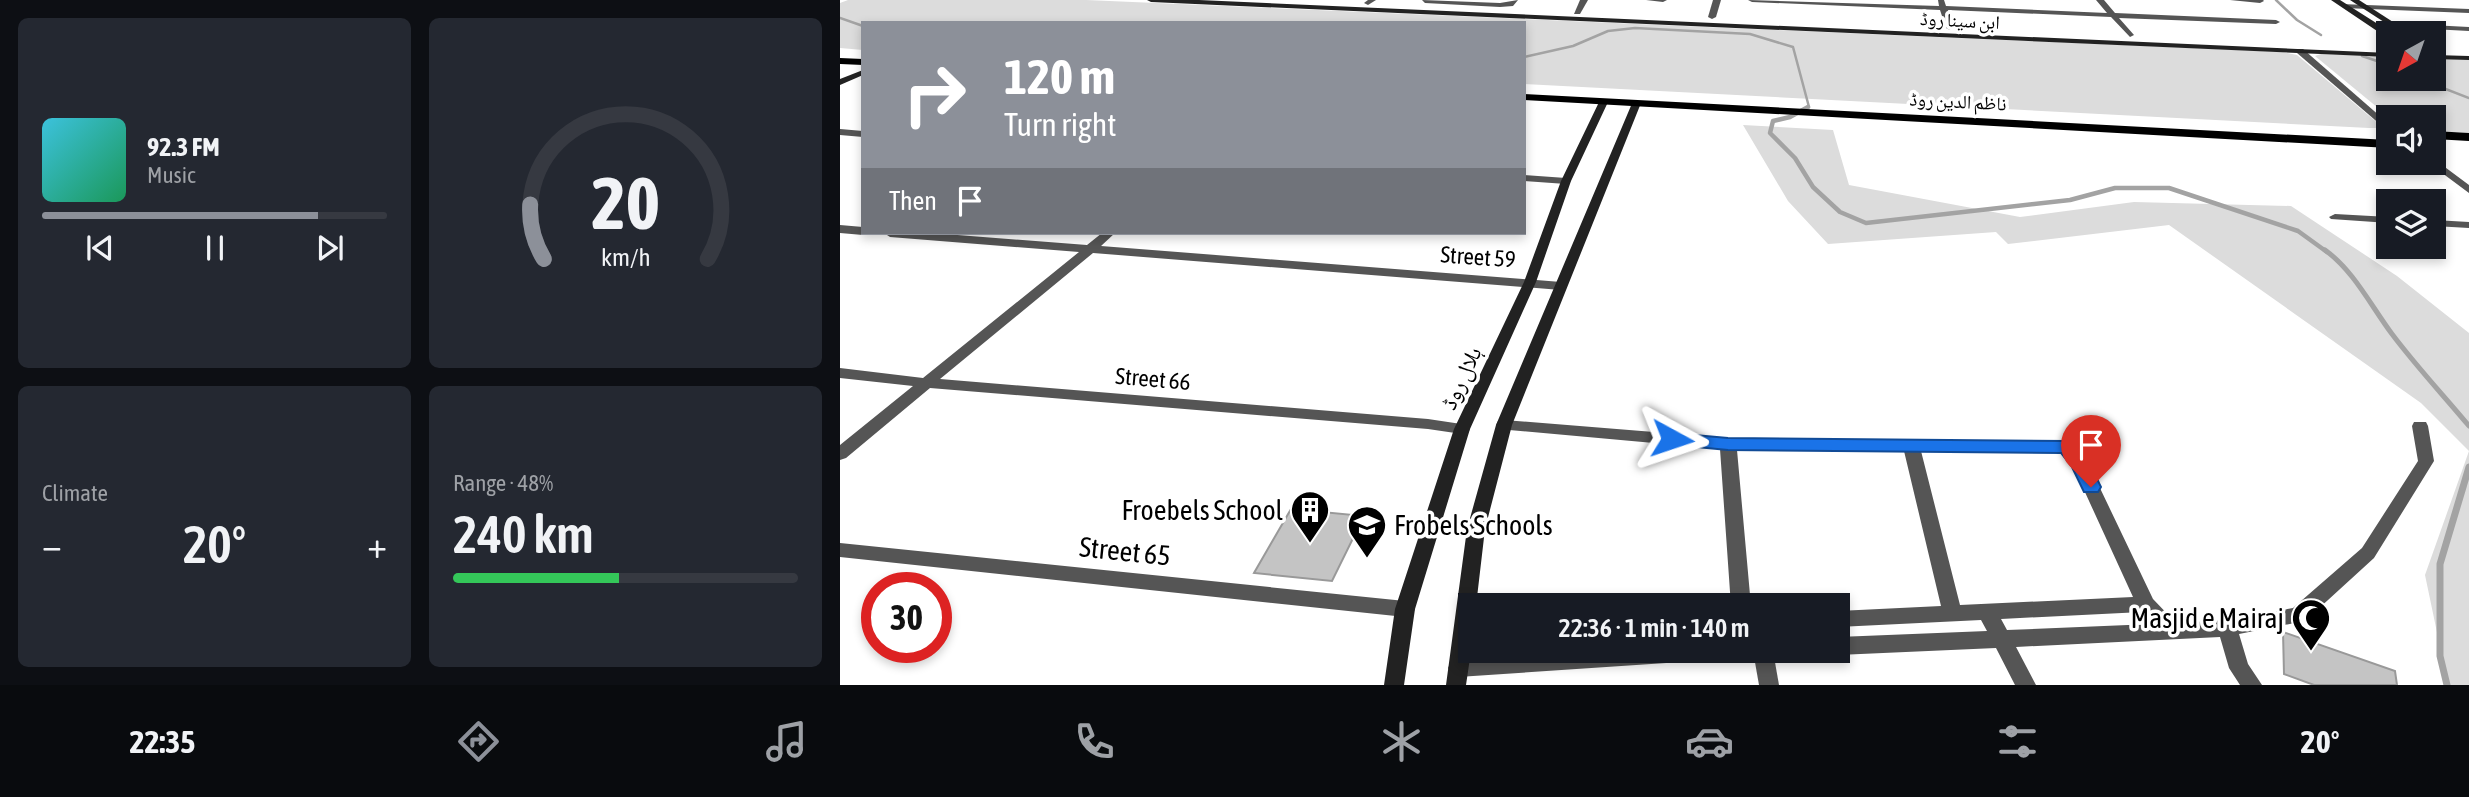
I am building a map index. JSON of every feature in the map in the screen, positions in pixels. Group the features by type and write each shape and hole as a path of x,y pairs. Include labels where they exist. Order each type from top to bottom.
{"main road":[{"name":"ابن سینا روڈ","path":"1152,0 1950,28 2376,47"},
{"name":"ابن سینا روڈ","path":"1301,0 1424,2 1708,20 2376,54"},
{"path":"2335,0 2376,27"},
{"path":"2354,0 2388,21"},
{"path":"2225,40 2232,48"},
{"path":"2446,50 2469,51"},
{"path":"840,51 861,52"},
{"path":"2446,57 2469,58"},
{"path":"840,61 858,62 852,76"},
{"path":"840,82 861,73"},
{"name":"ناظم الدین روڈ","path":"1526,89 1777,107 2376,130"},
{"name":"ناظم الدین روڈ","path":"1526,97 1603,102 1727,104"},
{"name":"ہلال روڈ","path":"1394,685 1405,609 1462,429 1530,282 1566,181 1603,102"},
{"path":"1470,593 1476,529 1504,425 1636,103"},
{"name":"ناظم الدین روڈ","path":"1841,110 2376,143"},
{"path":"2325,130 2338,141"},
{"path":"2446,136 2469,137"},
{"path":"2446,147 2469,148"}],"street":[{"path":"1424,2 1461,1 1507,5 1514,0"},
{"path":"1577,12 1584,0"},
{"path":"1650,0 1663,0"},
{"path":"1708,20 1717,0"},
{"path":"1752,0 1942,4 2276,22"},
{"path":"2100,0 2130,36"},
{"path":"2234,0 2260,1"},
{"path":"1942,4 1950,28"},
{"path":"2344,6 2469,11"},
{"path":"2446,28 2469,29"},
{"path":"2300,51 2376,118"},
{"path":"840,132 861,134"},
{"path":"2446,172 2469,190"},
{"path":"1526,178 1566,181"},
{"path":"2335,217 2376,219"},
{"path":"2446,224 2469,225"},
{"path":"840,229 861,231"},
{"name":"Street 59","path":"917,235 1562,286"},
{"path":"840,454 1106,235"},
{"name":"Street 66","path":"840,373 1462,429"},
{"path":"1504,425 1728,444 2066,447 2080,463 2146,604 2172,632"},
{"path":"1850,646 2172,632 2227,628 2298,615 2368,553 2426,461 2420,426"},
{"path":"1728,444 1740,593"},
{"path":"1911,445 1952,613"},
{"name":"Street 65","path":"840,550 1405,609"},
{"path":"1850,619 2146,604"},
{"path":"1987,612 2026,685"},
{"path":"2227,628 2239,668 2252,685"},
{"path":"1457,676 1589,663"},
{"path":"1765,663 1769,685"}],"shaded area":[{"path":"848,0 1086,0 2283,52 2297,55 2376,122 2376,128 1526,84 1526,21 861,21 861,50 840,48 840,3"},
{"path":"2315,56 2376,56 2376,91 2446,91 2446,59 2469,60 2469,133 2446,132 2446,105 2376,106"},
{"path":"1743,125 1833,130 1849,185 2020,217 2134,202 2291,206 2397,276 2469,333 2469,451 2421,403 2169,225 2008,244 1996,232 1828,244 1788,201"},
{"path":"2469,451 2469,685 2448,685 2425,575"}],"building":[{"name":"Froebels School","path":"1291,509 1364,516 1332,581 1254,573"},
{"name":"Masjid e Mairaj","path":"2283,632 2395,671 2397,685 2314,685 2284,674"}],"waterway":[{"path":"2276,0 2297,20 2321,35"},
{"path":"840,18 861,25"},
{"path":"1526,57 1573,46 1608,31 1635,28 1750,34 1793,47 1809,107 1805,109"},
{"path":"2362,56 2376,61"},
{"path":"2446,89 2469,98"},
{"path":"1808,107 1790,117 1773,121 1770,133 1795,158 1813,187 1840,212 1866,223 2070,200 2115,188 2169,188 2298,231 2327,252"},
{"path":"2325,250 2345,268 2401,346 2469,426"},
{"path":"2447,685 2440,656 2440,564 2469,467"}],"place":[{"name":"Froebels School","path":"1310,544"},
{"name":"Frobels Schools","path":"1367,559"},
{"name":"Masjid e Mairaj","path":"2311,652"}],"route":[{"path":"1672,439 1728,444 2066,447 2080,463 2091,487"}]}
